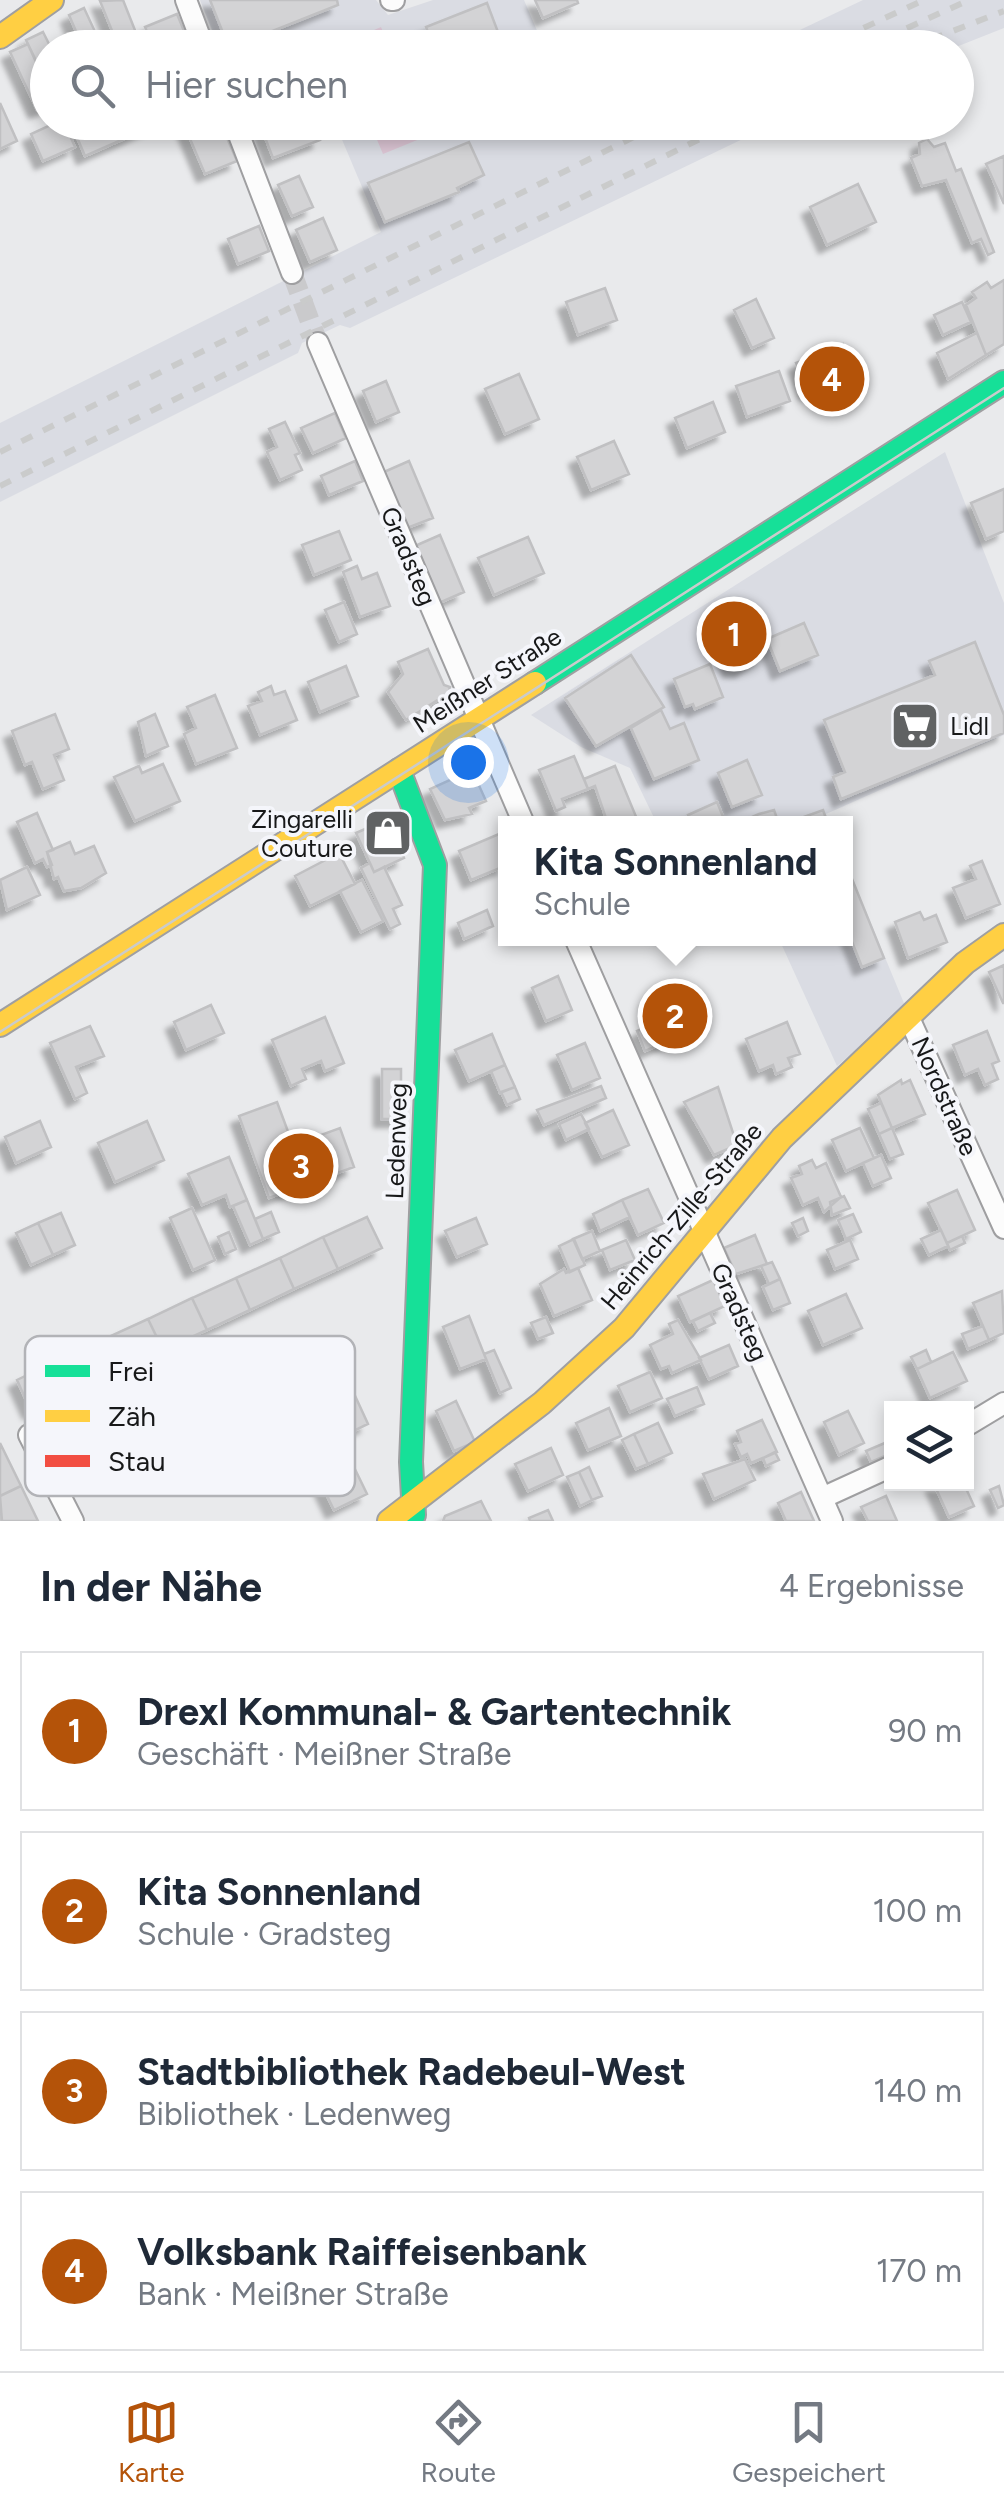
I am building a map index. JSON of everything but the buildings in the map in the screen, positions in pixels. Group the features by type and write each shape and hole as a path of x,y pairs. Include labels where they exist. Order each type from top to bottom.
{"street":[{"path":"0,38 52,0"},
{"path":"186,0 197,30"},
{"path":"241,140 292,272"},
{"name":"Gradsteg","path":"318,343 521,816"},
{"name":"Meißner Straße","path":"0,1024 1004,382"},
{"name":"Ledenweg","path":"399,770 435,866 413,1512"},
{"name":"Heinrich-Zille-Straße","path":"389,1521 413,1512 596,1354 637,1314 772,1149 965,963 1004,935"},
{"name":"Gradsteg","path":"579,946 832,1521"},
{"name":"Nordstraße","path":"909,1018 1004,1228"},
{"path":"974,1421 1004,1403"},
{"path":"822,1498 884,1470"},
{"path":"61,1496 74,1521"}],"shaded area":[{"path":"200,0 376,0 388,15 433,0 524,0 537,30 212,30"},
{"path":"863,0 1004,0 1004,28 974,40 974,30 800,30"},
{"path":"342,140 741,140 350,328 340,325 302,343 298,353 0,502 0,423 381,232"},
{"path":"377,140 417,140 383,154"},
{"path":"945,452 1004,603 1004,735 827,816 653,816 630,768 581,747 531,715"},
{"path":"853,880 906,1008 837,1066 782,946 853,946"}],"tunnel":[{"path":"292,273 318,343"}],"tram line":[{"path":"0,1032 1004,388"}],"railway":[{"path":"859,30 924,0"},
{"path":"903,30 969,0"},
{"path":"955,30 1004,11"},
{"path":"828,30 832,28"},
{"path":"0,452 628,140"},
{"path":"0,486 698,140"}],"traffic: fast":[{"path":"535,683 1004,382"},
{"path":"399,770 435,865 411,1462 414,1515"}],"traffic: slow":[{"path":"0,37 52,0"},
{"path":"0,1025 535,683"},
{"path":"389,1521 542,1403 624,1328 782,1138 965,963 1004,935"}],"place":[{"name":"Volksbank Raiffeisenbank","path":"832,379"},
{"name":"Drexl Kommunal- & Gartentechnik","path":"734,634"},
{"name":"Lidl","path":"915,726"},
{"name":"Zingarelli Couture","path":"388,833"},
{"name":"Kita Sonnenland","path":"675,1016"},
{"name":"Stadtbibliothek Radebeul-West","path":"301,1166"}]}
